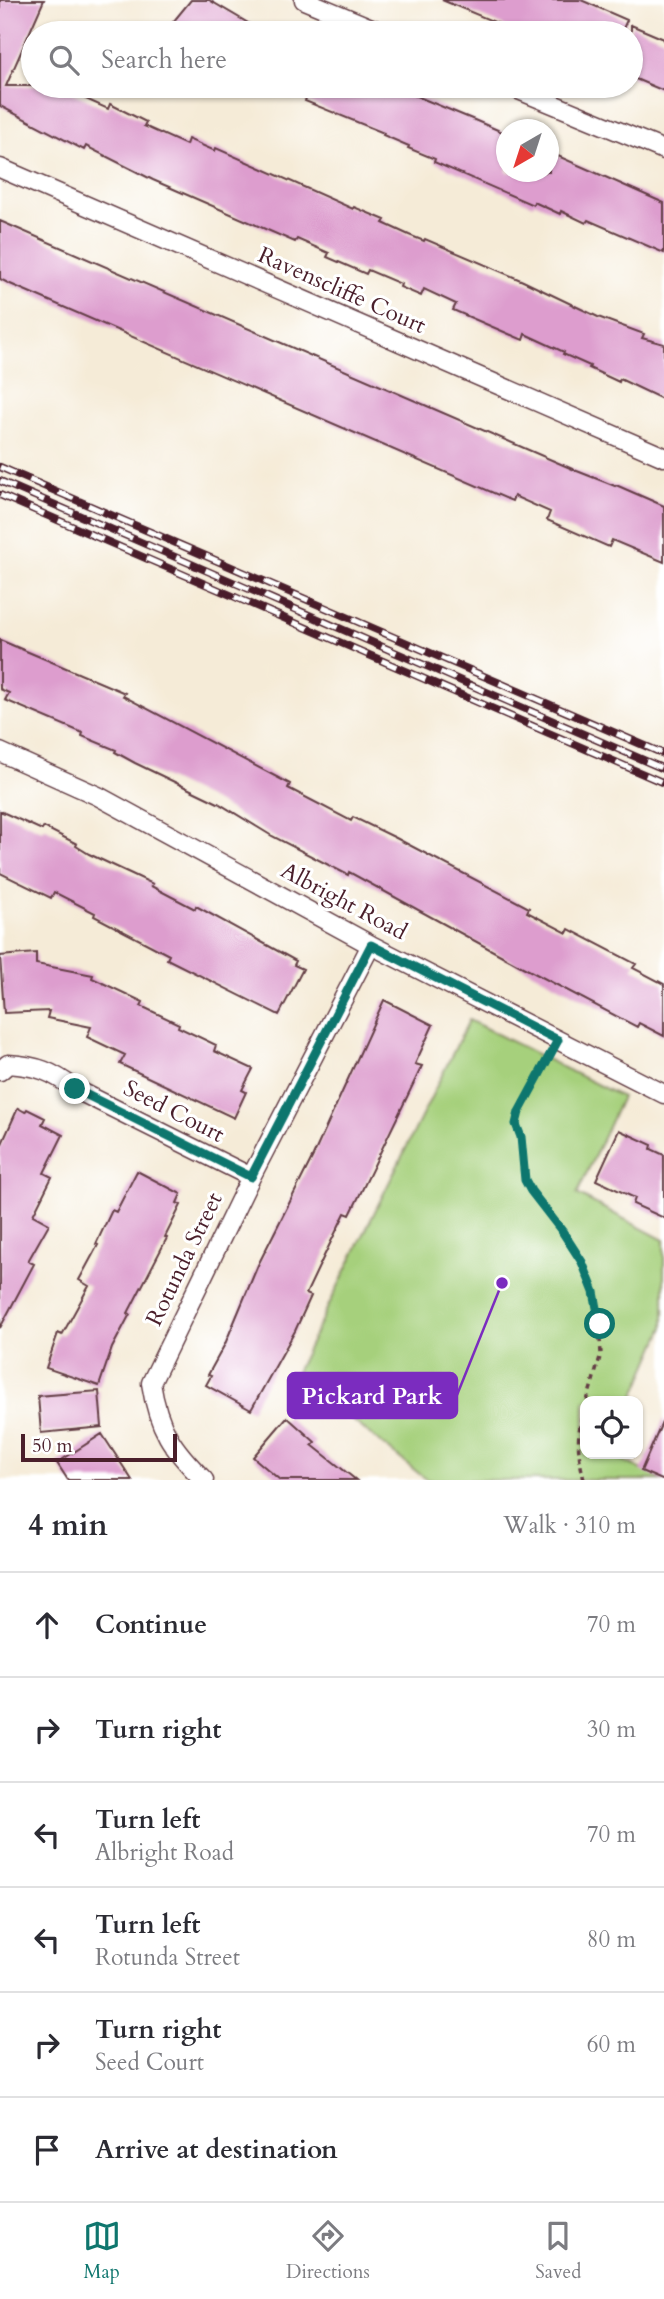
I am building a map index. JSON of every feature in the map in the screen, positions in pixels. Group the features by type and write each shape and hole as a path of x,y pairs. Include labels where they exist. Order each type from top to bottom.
{"street":[{"path":"304,0 354,21"},
{"path":"538,98 664,150"},
{"name":"Ravenscliffe Court","path":"0,168 664,457"},
{"name":"Albright Road","path":"0,752 98,796 371,945 664,1094"},
{"name":"Rotunda Street","path":"204,1480 187,1463 165,1433 155,1410 151,1383 251,1177 371,945"},
{"name":"Seed Court","path":"0,1071 8,1064 32,1065 53,1073 75,1089 251,1177"}],"path":[{"path":"558,1040 519,1112 516,1124 521,1137 525,1180 582,1262 594,1292 600,1324 601,1354 588,1396"},
{"path":"580,1423 577,1447 584,1480"}],"green space":[{"path":"469,1020 622,1097 577,1194 664,1240 664,1327 634,1396 580,1396 580,1459 620,1459 664,1480 427,1480 295,1374"}],"building":[{"path":"0,0 44,0 35,21 21,21 21,52 6,86 21,86 21,98 84,98 108,109 110,104 146,122 144,126 186,145 188,139 215,151 216,148 353,209 354,207 385,220 383,223 409,235 424,241 425,239 598,317 644,334 642,338 664,344 664,400 589,368 590,366 563,354 564,352 525,334 523,340 453,310 456,304 424,289 421,296 368,270 366,274 327,257 329,253 297,239 295,242 153,180 86,146 84,150 0,106"},
{"path":"191,0 209,0 245,21 174,21"},
{"path":"442,0 581,0 627,20 627,21 492,21"},
{"path":"643,30 664,39 664,91 643,82"},
{"path":"306,98 421,98 496,129 496,182 559,182 559,156 664,203 664,253 588,220 586,223 561,211 560,214 534,202 533,205 434,162 435,159 408,148 409,146 383,135 384,133 305,101"},
{"path":"0,221 577,471 664,506 664,562 612,540 609,547 547,520 550,512 514,496 512,501 0,279"},
{"path":"0,640 125,693 123,696 290,784 288,788 351,821 353,817 396,838 529,908 527,912 567,933 569,929 636,964 633,968 664,984 664,1036 639,1023 637,1027 349,872 348,875 272,836 218,803 135,763 115,752 116,750 82,736 83,733 5,700 9,693 0,689"},
{"path":"0,811 42,830 44,827 77,844 76,846 89,854 153,884 151,886 195,909 196,906 296,961 294,965 303,969 279,1015 167,959 169,955 54,892 51,898 0,873"},
{"path":"36,953 36,964 93,975 92,978 143,1002 141,1006 216,1045 214,1051 253,1069 242,1090 246,1092 234,1118 120,1064 125,1055 87,1037 91,1027 47,1018 49,1011 4,1013 0,956"},
{"path":"384,1000 433,1025 415,1064 422,1066 350,1215 345,1213 324,1256 306,1294 311,1296 295,1331 251,1410 206,1385 211,1376 208,1375 225,1344 258,1265 313,1156"},
{"path":"18,1108 25,1112 27,1109 45,1118 42,1124 63,1135 44,1173 52,1177 33,1215 49,1224 28,1261 34,1264 0,1328 0,1148"},
{"path":"619,1130 652,1145 651,1149 664,1155 664,1218 633,1204 635,1198 596,1180"},
{"path":"137,1171 181,1194 177,1203 181,1205 112,1348 99,1386 46,1368 58,1333 62,1335 89,1286 79,1280 98,1245 96,1244 112,1210 116,1212"},
{"path":"99,1391 102,1427 41,1433 38,1396"},
{"path":"287,1417 315,1442 312,1445 356,1480 280,1480 253,1457"},
{"path":"664,1418 664,1480 662,1480 641,1471"},
{"path":"102,1434 132,1480 68,1480 57,1463"}],"railway":[{"path":"0,467 664,754"},
{"path":"0,481 664,769"},
{"path":"0,495 664,783"}],"place":[{"name":"Pickard Park","path":"502,1283"}],"route":[{"path":"75,1089 251,1177 371,945 558,1040 519,1112 516,1124 521,1137 522,1166 531,1191 582,1262 594,1292 600,1324"}]}
